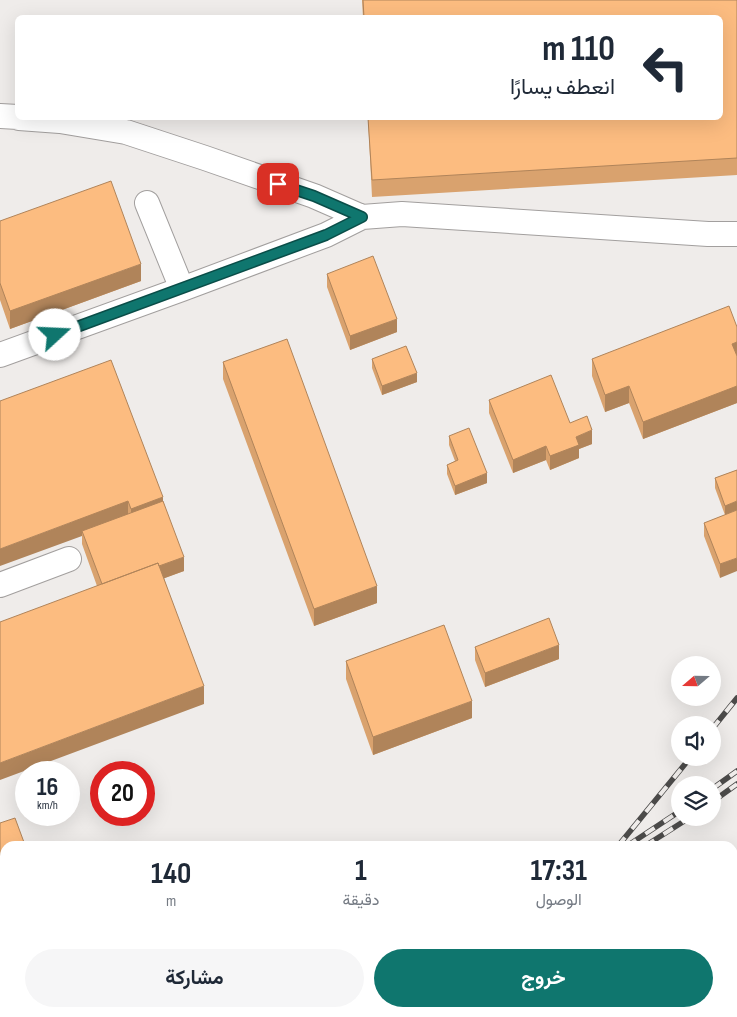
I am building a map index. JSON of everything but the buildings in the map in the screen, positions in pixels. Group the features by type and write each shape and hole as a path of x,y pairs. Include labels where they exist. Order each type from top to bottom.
{"lane":[{"path":"0,116 15,117"},
{"path":"50,120 126,132 305,193 362,217"},
{"path":"147,202 182,289"},
{"path":"0,355 326,235 362,217 402,214 737,234"},
{"path":"0,585 70,559"}],"railway":[{"path":"721,718 737,698"},
{"path":"622,841 683,766"},
{"path":"721,783 737,771"},
{"path":"721,796 737,784"},
{"path":"635,841 671,817"},
{"path":"653,841 676,826"}],"route":[{"path":"55,335 326,235 362,217 314,196 278,184"}]}
